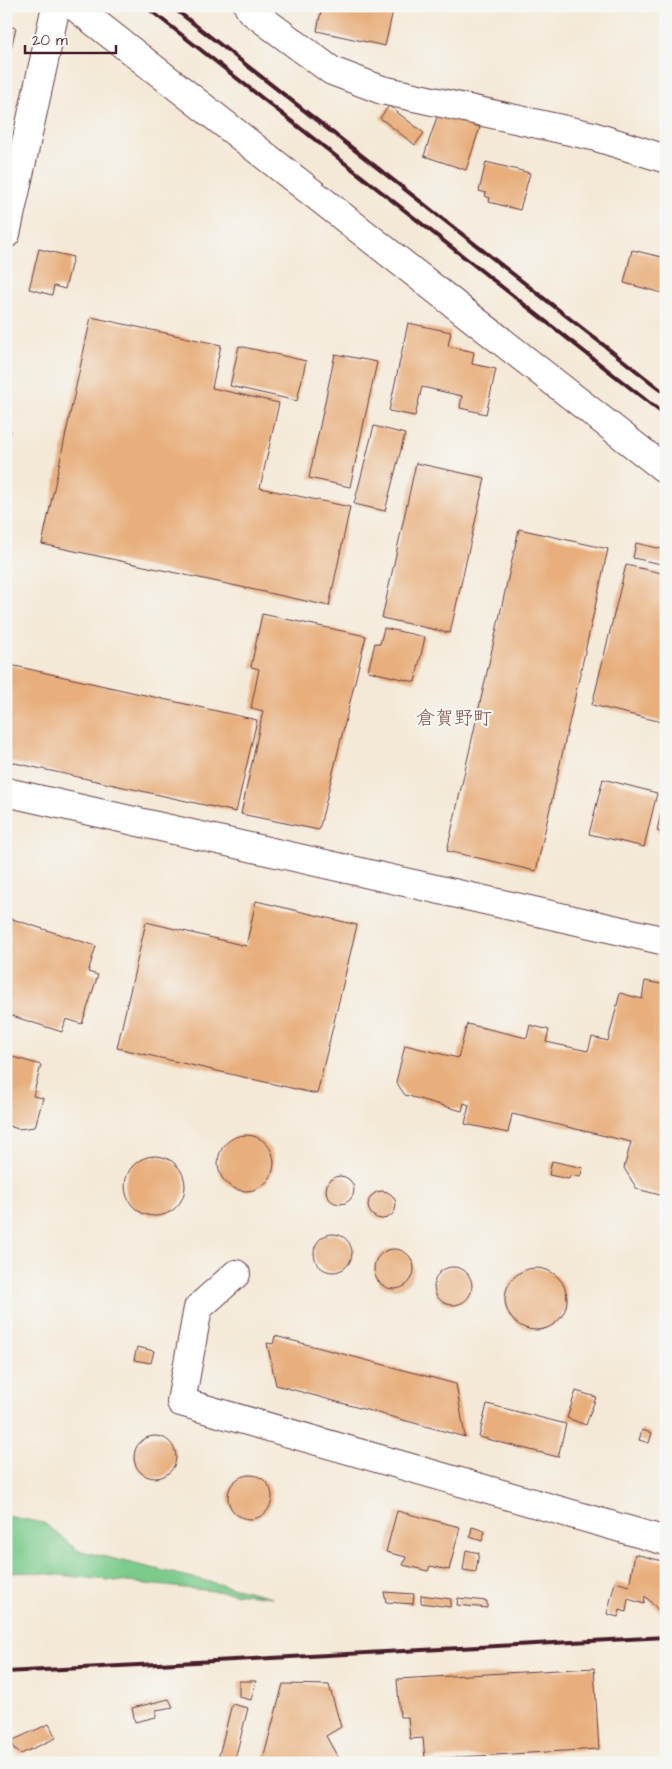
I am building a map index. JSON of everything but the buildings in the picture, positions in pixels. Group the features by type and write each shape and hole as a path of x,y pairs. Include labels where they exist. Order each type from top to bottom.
{"street":[{"path":"6,234 56,6"},
{"path":"74,6 666,470"},
{"path":"248,6 251,11 332,71 382,90 593,136 666,159"},
{"path":"6,792 666,941"},
{"path":"236,1274 198,1308 181,1402 666,1541"}],"green space":[{"path":"6,1516 44,1523 77,1550 272,1597 31,1572 6,1573"}],"railway":[{"path":"145,6 666,416"},
{"path":"171,6 666,394"},
{"path":"6,1672 666,1637"}],"district":[{"name":"倉賀野町","path":"454,717"}]}
